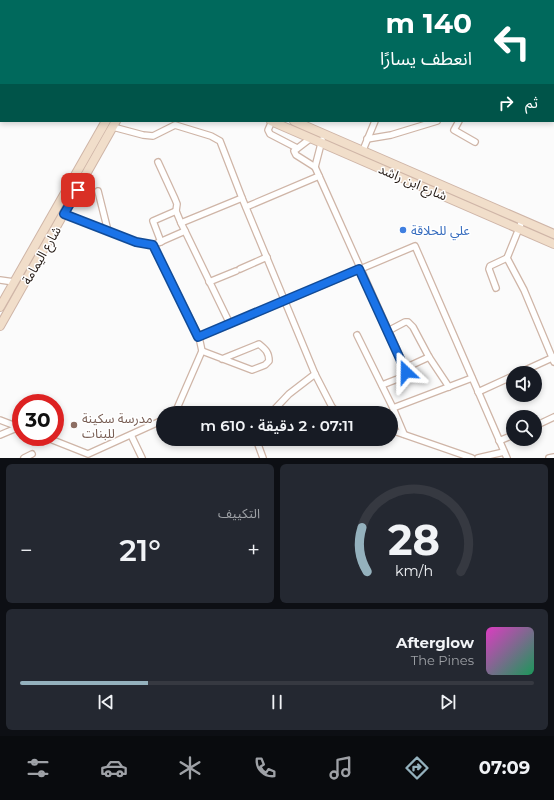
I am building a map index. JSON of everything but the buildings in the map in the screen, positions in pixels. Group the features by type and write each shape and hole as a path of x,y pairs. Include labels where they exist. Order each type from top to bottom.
{"main road":[{"name":"شارع اليمامة","path":"0,307 105,122"},
{"name":"شارع ابن راشد","path":"273,122 520,224 554,234"},
{"name":"شارع ابن راشد","path":"296,122 362,150 520,224 554,244"},
{"name":"شارع اليمامة","path":"0,326 3,313 64,214 115,124"}],"street":[{"path":"271,122 268,130 270,134 297,148"},
{"path":"362,150 375,122"},
{"path":"367,139 391,135 434,122"},
{"path":"458,122 454,130 475,142"},
{"path":"115,124 143,136 153,136 175,125 211,136 220,141 315,374 331,406"},
{"path":"314,167 325,134"},
{"path":"311,138 297,148 294,153 314,167 319,176 359,269 405,368 406,374 382,385"},
{"path":"158,162 177,204 176,211 181,223 230,324"},
{"path":"246,207 319,176"},
{"path":"98,191 108,231"},
{"path":"181,223 242,198"},
{"path":"160,242 154,221 176,211"},
{"path":"64,214 136,242 153,245 185,231"},
{"path":"520,224 508,258 524,290 553,359 536,366"},
{"path":"153,245 198,337 202,351 178,406"},
{"path":"198,337 415,246 506,455 478,458"},
{"path":"209,282 267,257"},
{"path":"496,288 490,275 490,266 508,258"},
{"path":"0,280 14,282"},
{"path":"388,330 402,323 408,322 413,327 428,357 449,387"},
{"path":"357,335 392,406"},
{"path":"202,351 222,359 252,370 265,365 269,361 269,354 258,344 222,359"},
{"path":"405,368 428,357"},
{"path":"278,406 289,394 315,374"},
{"path":"398,406 472,378"},
{"path":"478,392 506,379"},
{"path":"542,423 554,417"},
{"path":"0,420 12,425"},
{"path":"398,420 404,434"},
{"path":"64,445 89,456 156,423"},
{"path":"0,435 12,431"},
{"path":"398,432 472,458"},
{"path":"131,435 142,458"},
{"path":"499,441 506,438"},
{"path":"259,446 263,458"},
{"path":"24,458 32,454"},
{"path":"549,458 554,457"}],"place":[{"name":"علي للحلاقة","path":"403,230"},
{"name":"مدرسة سكينة للبنات","path":"74,425"}],"route":[{"path":"78,190 64,214 136,242 153,245 198,337 359,269 406,372"}]}
